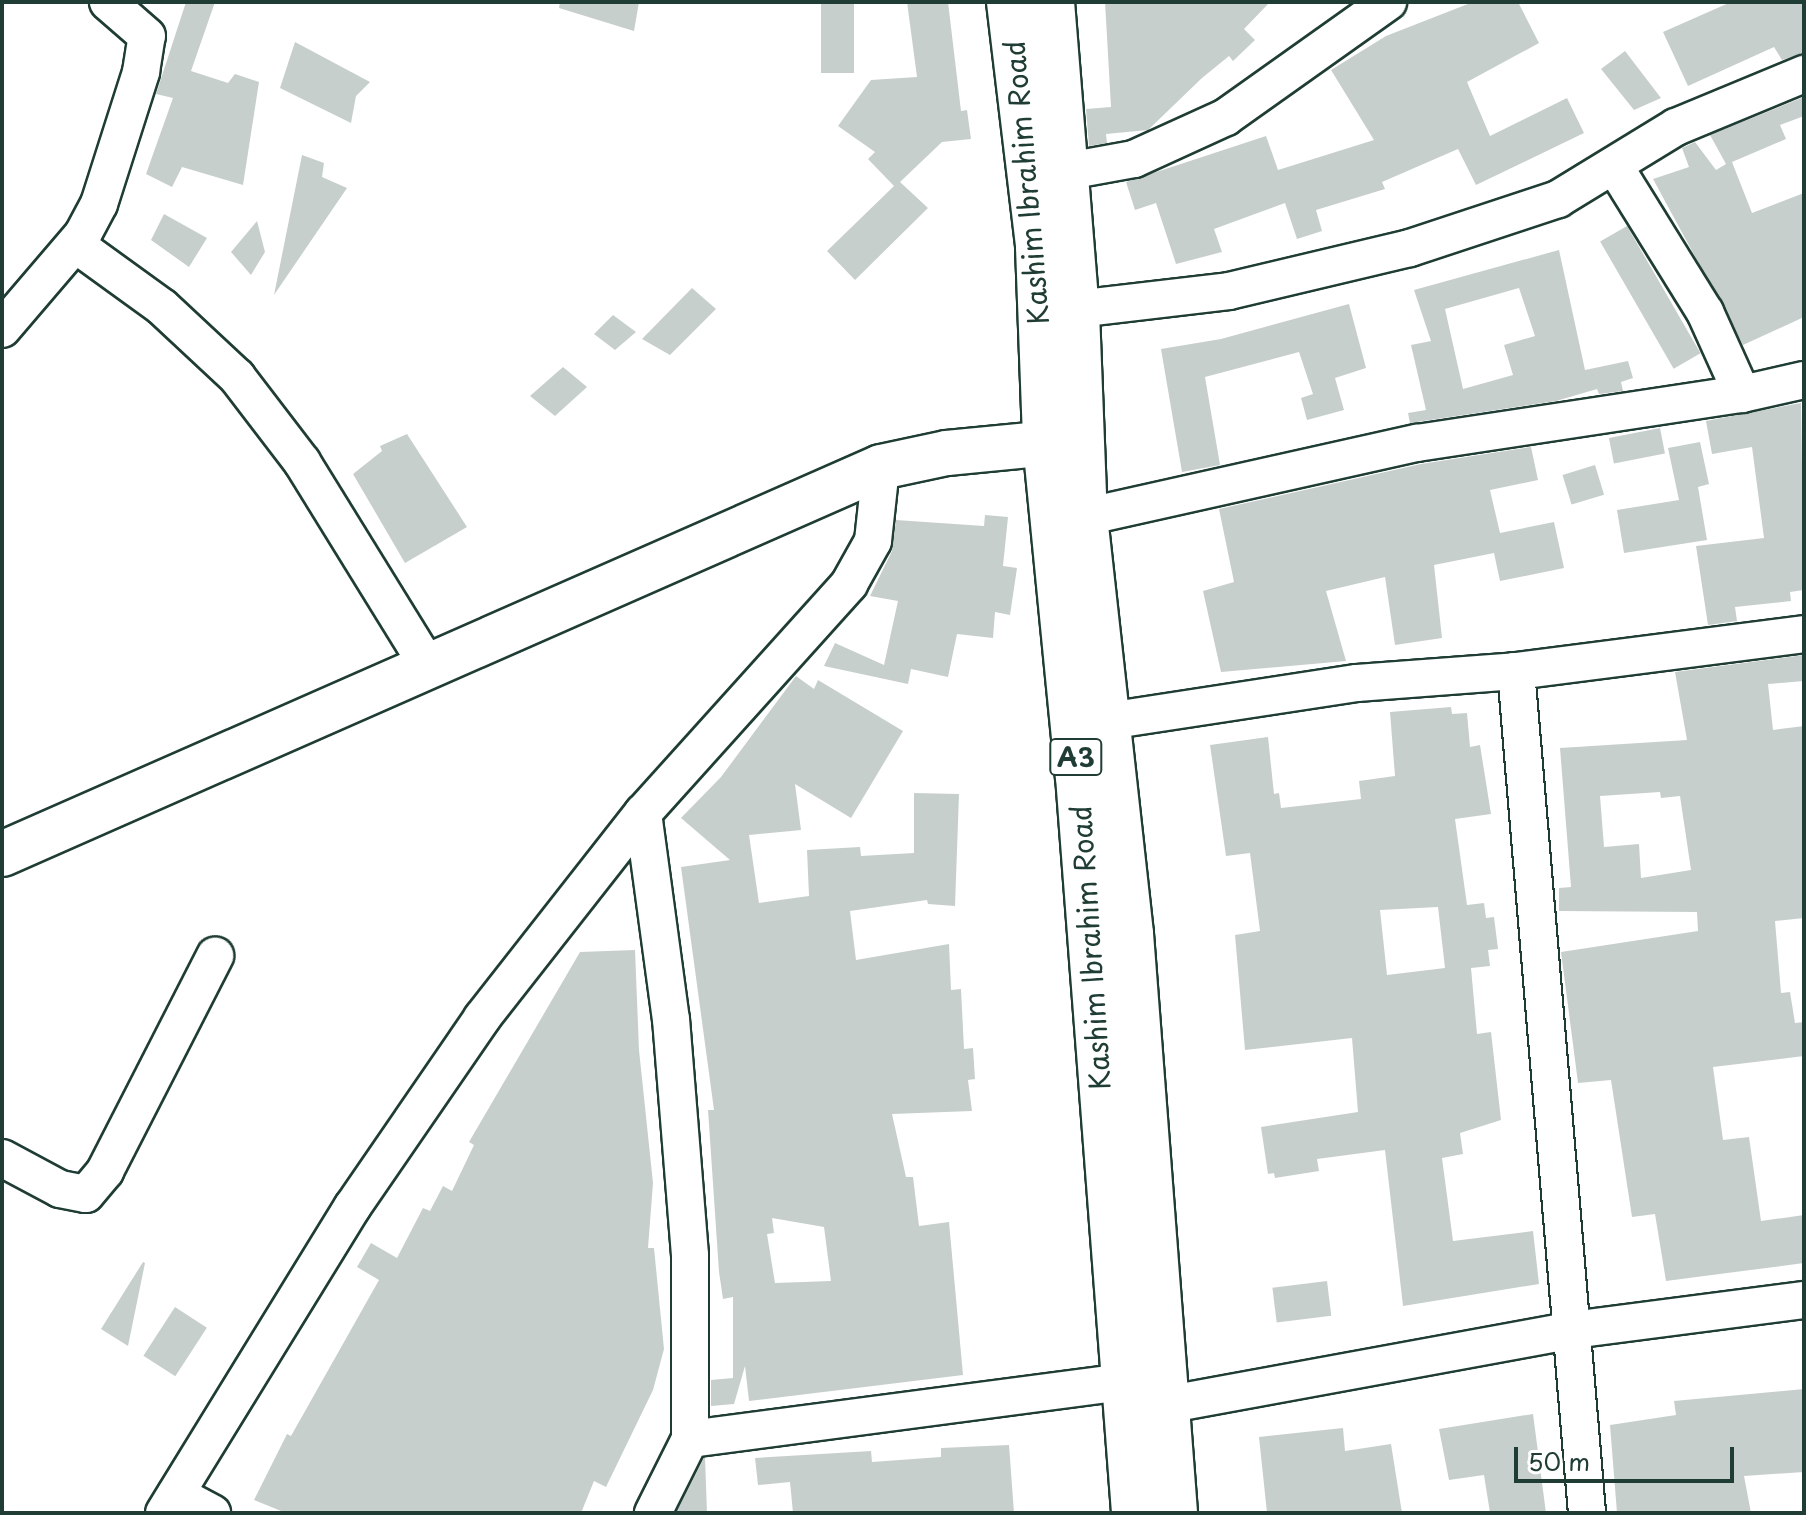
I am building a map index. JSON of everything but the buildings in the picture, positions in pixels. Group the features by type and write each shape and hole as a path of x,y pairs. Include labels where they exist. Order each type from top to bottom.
{"main road":[{"name":"Kashim Ibrahim Road","path":"1009,2 1038,247 1059,312"},
{"name":"Kashim Ibrahim Road","path":"1052,2 1068,171 1059,312 1078,776 1134,1513"},
{"name":"Kashim Ibrahim Road","path":"1062,441 1085,517 1131,934 1175,1513"},
{"path":"2,854 881,467 947,453 1062,441"}],"street":[{"path":"2,329 75,244 99,204 141,72 147,36 108,2"},
{"path":"1068,171 1134,159 1226,117 1380,4"},
{"path":"1059,312 1229,291 1410,248 1558,199 1676,127 1804,74"},
{"path":"1615,167 1705,312 1742,394"},
{"path":"75,244 162,307 237,377 302,462 428,666"},
{"path":"1085,517 1417,443 1742,394 1804,380"},
{"path":"212,1513 170,1504 361,1193 482,1018 643,813 849,584 873,541 881,467"},
{"path":"1108,721 1357,683 1516,671 1804,634"},
{"path":"1516,671 1587,1513"},
{"path":"643,813 671,1019 690,1255 690,1439 653,1513"},
{"path":"4,1167 60,1189 86,1194 105,1171 215,956"},
{"path":"1165,1405 1572,1330 1804,1300"},
{"path":"690,1439 1122,1382"}]}
